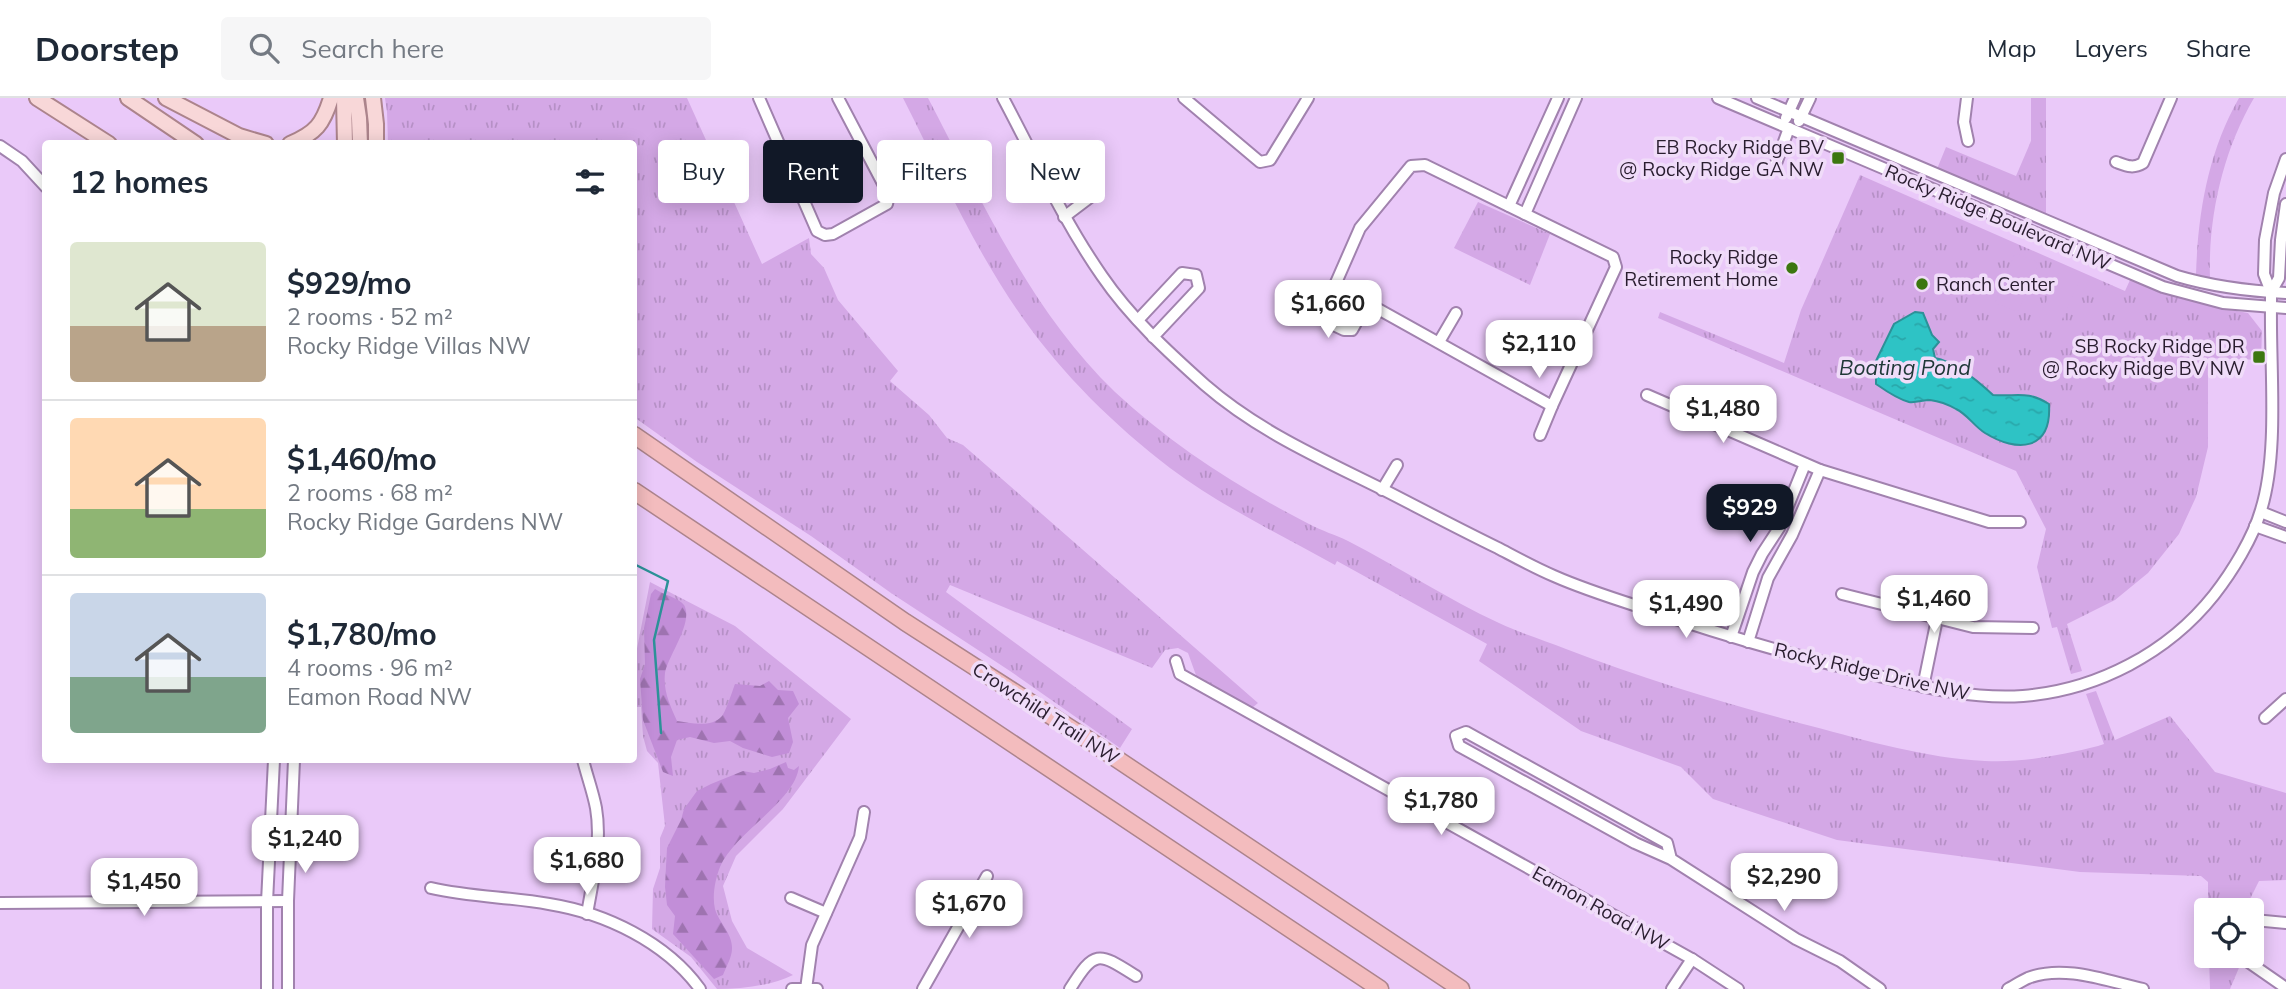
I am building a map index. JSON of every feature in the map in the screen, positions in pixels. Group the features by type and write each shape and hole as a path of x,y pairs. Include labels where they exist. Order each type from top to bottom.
{"highway":[{"name":"Crowchild Trail NW","path":"637,437 905,622 1087,739 1461,989"},
{"path":"637,493 1380,989"},
{"path":"637,504 701,544 721,551"}],"main road":[{"path":"37,98 103,140"},
{"path":"128,98 190,140"},
{"path":"166,98 239,136 252,140"},
{"path":"298,140 315,130 324,119 331,98"},
{"path":"344,98 345,140"},
{"path":"356,98 360,140"},
{"path":"373,98 376,140"},
{"path":"61,114 90,140"}],"street":[{"path":"759,98 817,231 825,234 833,234 887,204 889,195 838,98"},
{"name":"Rocky Ridge Drive NW","path":"1003,98 1025,140"},
{"path":"1184,98 1260,162 1270,160 1308,98"},
{"path":"1508,206 1558,98"},
{"path":"1525,214 1576,98"},
{"name":"Rocky Ridge Boulevard NW","path":"1718,98 2163,287 2222,303 2286,308"},
{"name":"Rocky Ridge Boulevard NW","path":"1757,98 2177,276 2212,286 2286,293"},
{"path":"1775,166 1789,128 1788,111 1795,98"},
{"path":"1789,128 1801,117 1810,98"},
{"path":"1967,98 1964,122 1968,141"},
{"path":"2116,162 2130,167 2143,163 2171,98"},
{"path":"0,146 22,161 42,183"},
{"name":"Rocky Ridge Drive NW","path":"1057,203 1103,278 1153,337 1207,386 1248,418 1301,449 1552,576 1731,637 1923,687 1973,696 2028,696 2082,685 2116,671 2164,643 2204,606 2231,571 2255,526 2268,479 2271,445 2271,292 2264,274 2265,240 2272,201 2285,162"},
{"path":"1367,303 1352,330 1344,330 1325,321 1323,314 1360,228 1411,166 1426,165 1613,257 1616,267 1540,435"},
{"path":"1065,217 1083,203"},
{"name":"Rocky Ridge Drive NW","path":"2271,292 2279,278 2286,204"},
{"path":"1138,320 1182,273 1196,275 1199,288 1153,337"},
{"path":"1335,285 1552,406"},
{"path":"1439,342 1456,313"},
{"path":"1647,395 1812,467 1989,522 2020,523"},
{"path":"1382,489 1396,465"},
{"path":"1731,637 1753,572 1812,467"},
{"path":"1748,642 1768,578 1792,535 1812,467"},
{"path":"2261,512 2286,522"},
{"path":"2255,526 2286,537"},
{"path":"1779,528 1792,535"},
{"path":"1753,572 1768,578"},
{"path":"1842,594 1973,627 2034,628"},
{"path":"1923,687 1937,619"},
{"name":"Eamon Road NW","path":"1177,661 1180,674 1692,958 1738,989"},
{"path":"2265,718 2286,699"},
{"path":"1671,859 1667,843 1466,732 1456,737 1459,746 1635,843 1671,859 1796,939 1840,961 1880,989"},
{"path":"267,989 267,902 274,763"},
{"path":"288,989 288,901 294,763"},
{"path":"584,763 598,824 587,914"},
{"path":"806,989 812,945 860,837 864,812"},
{"path":"923,989 987,876"},
{"path":"431,888 466,895 551,904 587,914 629,930 665,952 692,977 700,989"},
{"path":"791,898 826,913"},
{"path":"0,904 288,901"},
{"path":"2264,921 2286,923"},
{"path":"1070,989 1086,964 1095,958 1110,960 1136,976"},
{"path":"1672,989 1692,958"},
{"path":"2257,968 2286,988"},
{"path":"2008,989 2029,978 2054,973 2080,974 2143,989"},
{"path":"792,989 817,989"}],"green space":[{"path":"385,98 687,98 706,140 658,140 658,203 734,203 762,264 809,238 811,254 824,268 838,300 898,371 890,381 929,415 947,438 963,445 1258,703 1252,708 1197,678 1188,653 1178,648 1165,650 1152,668 950,585 946,592 1132,729 1120,748 637,419 637,140 388,140"},
{"path":"903,98 928,98 950,140 924,140"},
{"path":"2031,98 2046,98 2046,215 1937,169 1946,147 2016,176 2031,141"},
{"path":"2239,98 2254,98 2234,140 2220,185 2212,232 2210,278 2196,274 2202,206 2219,140"},
{"path":"1860,175 2125,291 2130,280 2188,300 2248,313 2262,331 2261,360 2208,358 2208,447 2196,497 2179,534 2148,573 2115,600 2067,624 2082,671 2071,674 2057,627 2052,628 2037,567 2046,529 2016,471 1658,318 1660,312 1784,363 1801,310"},
{"path":"1478,202 1550,234 1530,285 1454,248"},
{"path":"955,203 982,203 1033,290 1085,360 1137,412 1183,448 1257,496 1367,551 1480,614 1515,630 1687,691 1876,743 1963,759 2028,760 2104,744 2086,694 2096,691 2115,740 2170,716 2215,772 2286,793 2286,880 2259,881 2250,898 2208,898 2208,882 2201,876 2080,872 1837,840 1713,799 1681,767 1581,731 1479,661 1487,644 1337,561 1335,565 1230,507 1170,468 1109,417 1055,359 1005,291"},
{"path":"2015,253 2039,263 2018,312 1995,303"},
{"path":"2059,272 2079,282 2059,326 2039,318"},
{"path":"650,582 735,626 851,719 783,809 736,856 723,886 732,921 747,948 793,975 765,984 717,989 691,957 652,929 653,889 660,868 660,838 665,826 658,763 647,751 641,707 637,707 637,649"},
{"path":"655,589 682,603 686,612 683,630 665,673 666,692 677,721 701,724 718,720 724,714 735,684 760,686 769,681 778,690 793,691 799,704 788,718 793,742 789,753 772,757 730,741 714,743 690,737 677,740 671,757 673,776 663,772 643,720 640,679 645,664 644,628 651,594"},
{"path":"786,762 788,768 794,770 799,766 787,792 727,854 718,872 714,893 715,909 730,938 732,949 723,975 714,979 673,934 675,916 667,905 665,887 667,848 684,809 697,791 743,771 754,773"},
{"path":"2209,968 2239,968 2230,989 2210,989"}],"water":[{"name":"Boating Pond","path":"1915,312 1923,313 1932,335 1939,342 1933,349 1935,358 1958,368 1993,395 2028,396 2049,404 2045,431 2039,439 2030,444 2009,444 1985,433 1964,414 1950,406 1930,400 1909,402 1876,384 1876,378 1871,371 1894,324"}],"waterway":[{"path":"637,566 668,581 654,640 661,733"}],"place":[{"name":"EB Rocky Ridge BV @ Rocky Ridge GA NW","path":"1838,158"},
{"name":"Rocky Ridge Retirement Home","path":"1792,268"},
{"name":"Ranch Center","path":"1922,284"},
{"name":"SB Rocky Ridge DR @ Rocky Ridge BV NW","path":"2259,357"}]}
